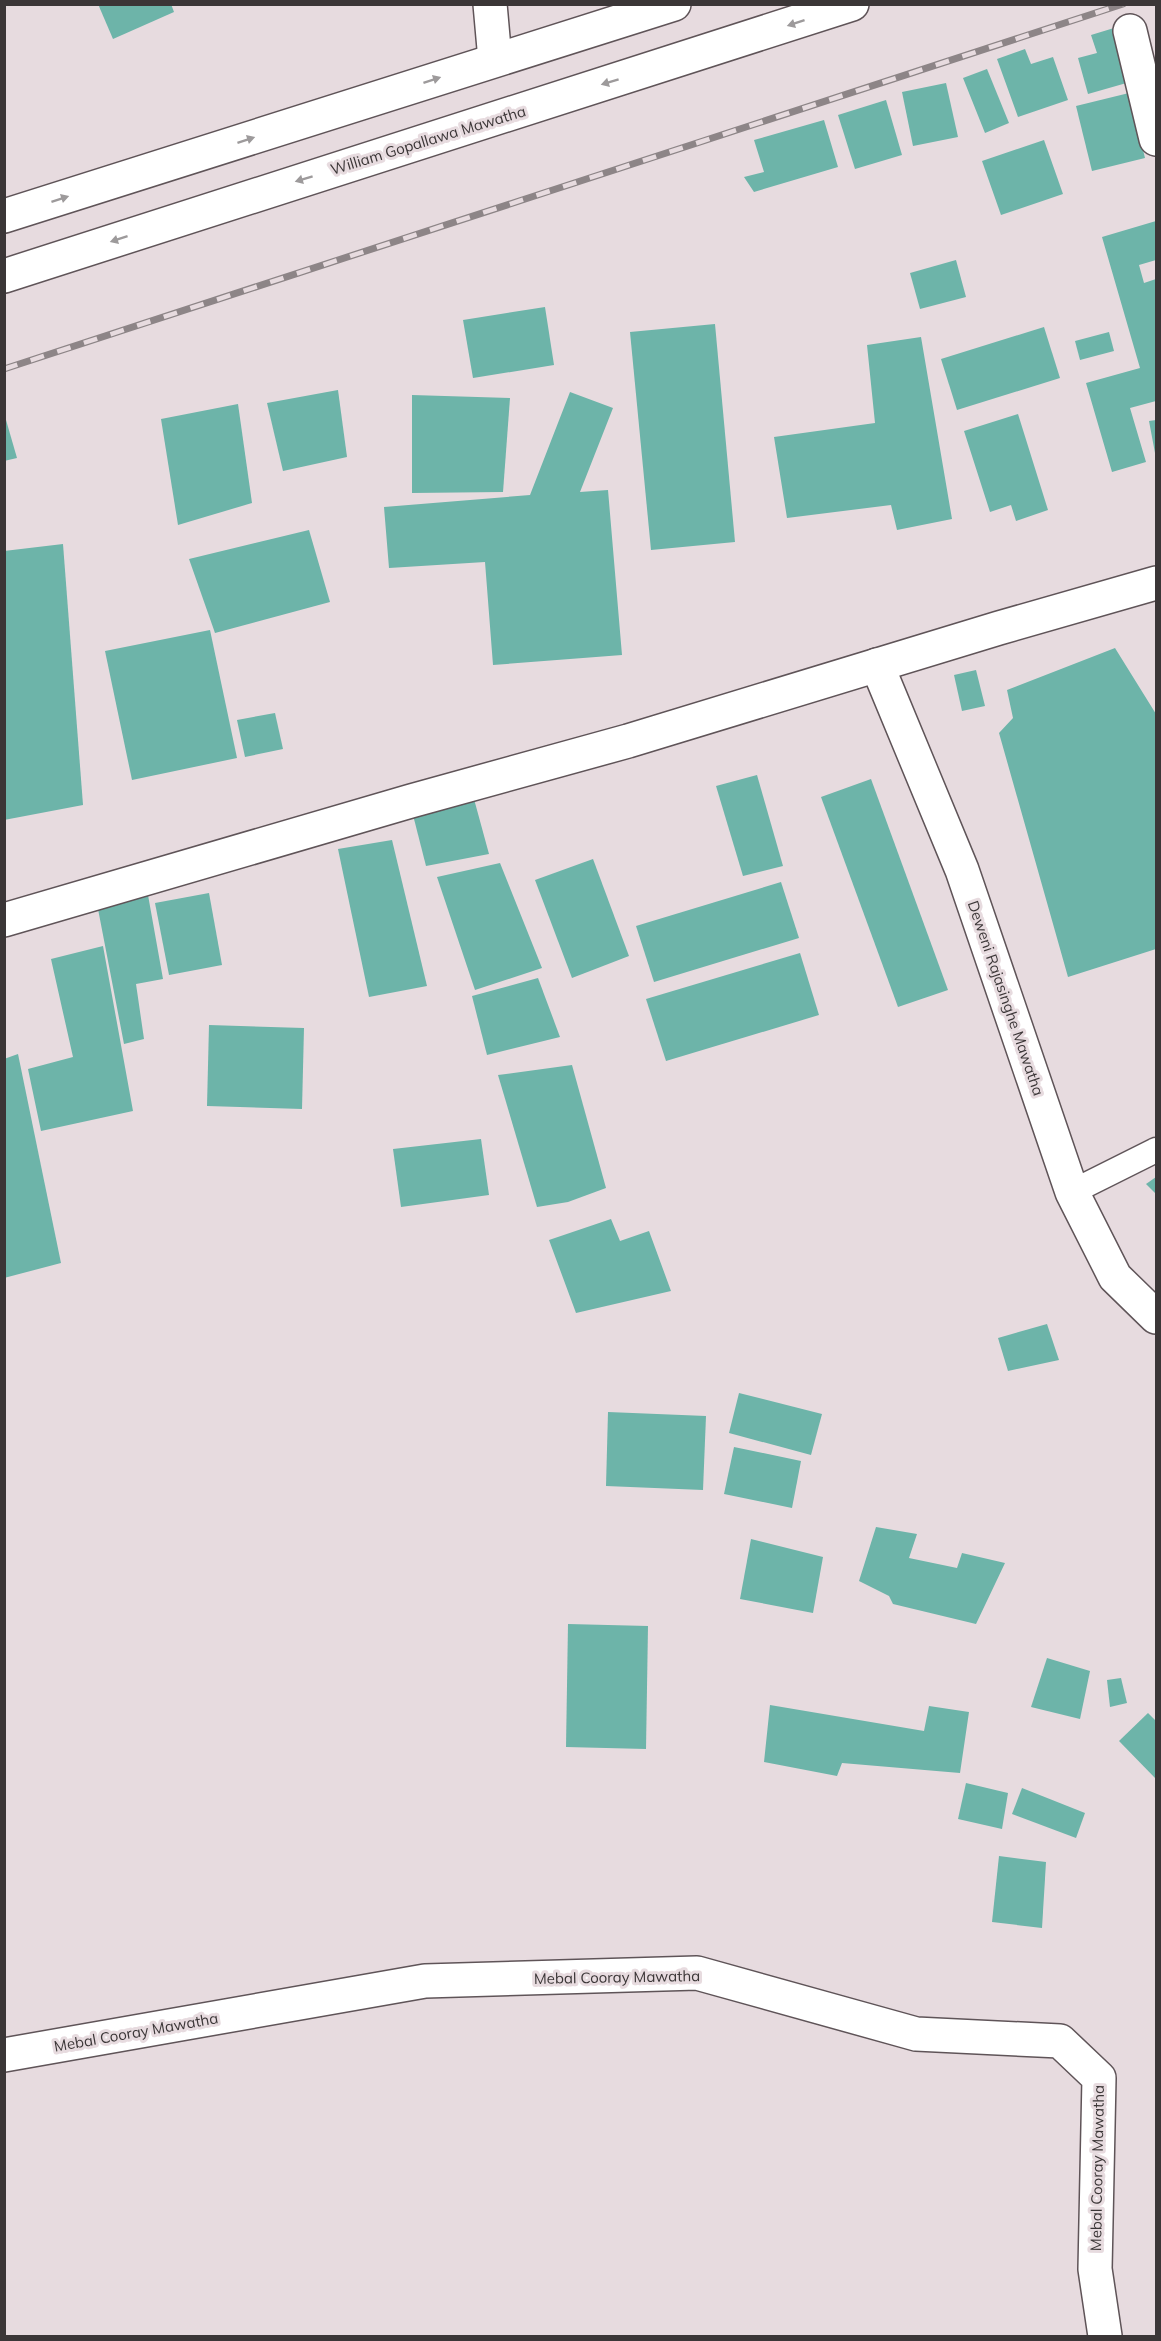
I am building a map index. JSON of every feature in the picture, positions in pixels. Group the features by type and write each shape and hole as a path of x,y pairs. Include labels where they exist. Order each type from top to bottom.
{"main road":[{"path":"490,4 495,60"},
{"path":"4,216 674,4"},
{"name":"William Gopallawa Mawatha","path":"4,276 852,4"},
{"path":"1130,31 1156,139"},
{"path":"4,920 411,801 628,741 877,665 1156,584"},
{"name":"Deweni Rajasinghe Mawatha","path":"877,665 962,870 1072,1192 1116,1277 1156,1317"},
{"name":"Mebal Cooray Mawatha","path":"4,2055 425,1981 698,1973 916,2034 1060,2041 1099,2078 1095,2269 1105,2337"}],"lane":[{"path":"1072,1192 1156,1149"}],"building":[{"path":"98,4 171,4 174,12 113,39"},
{"path":"1114,28 1130,82 1088,94 1078,58 1097,53 1091,35"},
{"path":"1025,49 1031,64 1053,57 1068,100 1018,117 997,59"},
{"path":"987,69 1009,123 985,133 963,78"},
{"path":"946,83 958,137 913,146 902,92"},
{"path":"1129,93 1145,158 1092,171 1076,106"},
{"path":"886,100 902,155 855,169 838,115"},
{"path":"824,120 838,167 754,192 744,177 764,172 754,140"},
{"path":"1044,140 1063,194 1001,215 982,161"},
{"path":"1156,221 1156,260 1139,265 1144,283 1156,279 1156,401 1130,408 1146,462 1112,472 1086,383 1140,368 1102,237"},
{"path":"956,260 966,297 920,309 910,273"},
{"path":"545,307 554,365 473,378 463,320"},
{"path":"715,324 735,542 651,550 630,332"},
{"path":"1044,327 1060,378 957,410 941,359"},
{"path":"1109,332 1114,351 1080,360 1075,341"},
{"path":"921,337 952,519 897,530 891,505 787,518 774,437 875,423 867,345"},
{"path":"338,390 347,457 283,471 267,403"},
{"path":"570,392 613,408 580,492 608,490 622,655 493,665 485,562 389,568 384,507 530,495"},
{"path":"412,395 510,398 503,492 412,493"},
{"path":"238,404 252,503 178,525 161,419"},
{"path":"4,413 17,458 4,461"},
{"path":"1018,414 1048,510 1016,521 1011,505 990,512 964,431"},
{"path":"1156,420 1156,453 1155,453 1149,421"},
{"path":"309,530 330,602 215,633 189,559"},
{"path":"63,544 83,805 4,820 4,551"},
{"path":"210,630 237,758 132,780 105,651"},
{"path":"1115,648 1156,714 1156,949 1068,977 999,733 1013,718 1007,690"},
{"path":"976,670 985,706 962,711 954,675"},
{"path":"275,713 283,749 245,757 237,720"},
{"path":"757,775 783,866 743,876 716,786"},
{"path":"871,779 948,990 898,1007 821,797"},
{"path":"474,799 489,854 426,866 413,815"},
{"path":"392,840 427,986 369,997 338,849"},
{"path":"593,859 629,956 572,978 535,880"},
{"path":"500,863 542,968 475,990 437,877"},
{"path":"781,882 799,938 654,982 636,926"},
{"path":"209,893 222,965 169,975 155,903"},
{"path":"148,895 163,979 136,984 144,1039 124,1044 98,909"},
{"path":"103,946 133,1111 41,1131 28,1069 73,1057 51,959"},
{"path":"800,953 819,1015 666,1061 646,999"},
{"path":"538,978 560,1037 487,1055 472,996"},
{"path":"209,1025 304,1028 302,1109 207,1106"},
{"path":"18,1054 61,1263 4,1278 4,1059"},
{"path":"572,1065 606,1188 568,1202 537,1207 498,1075"},
{"path":"481,1139 489,1195 401,1207 393,1149"},
{"path":"1156,1177 1156,1194 1146,1184"},
{"path":"611,1219 620,1241 649,1231 671,1291 576,1313 549,1240"},
{"path":"1047,1324 1059,1360 1008,1371 998,1338"},
{"path":"739,1393 822,1414 811,1455 729,1433"},
{"path":"608,1412 706,1416 703,1490 606,1486"},
{"path":"734,1447 801,1461 792,1508 724,1494"},
{"path":"876,1527 917,1534 909,1558 957,1568 962,1553 1005,1563 976,1624 893,1604 889,1596 859,1581"},
{"path":"751,1539 823,1557 813,1613 740,1599"},
{"path":"568,1624 648,1626 646,1749 566,1747"},
{"path":"1047,1658 1090,1671 1080,1719 1031,1707"},
{"path":"1121,1678 1127,1703 1110,1707 1107,1680"},
{"path":"770,1705 924,1731 929,1706 969,1712 960,1773 842,1763 837,1776 764,1762"},
{"path":"1148,1713 1156,1721 1156,1779 1119,1741"},
{"path":"966,1783 1008,1793 1002,1829 958,1819"},
{"path":"1022,1788 1085,1813 1076,1838 1012,1814"},
{"path":"999,1856 1046,1862 1042,1928 992,1922"}],"railway":[{"path":"4,369 1123,4"}]}
